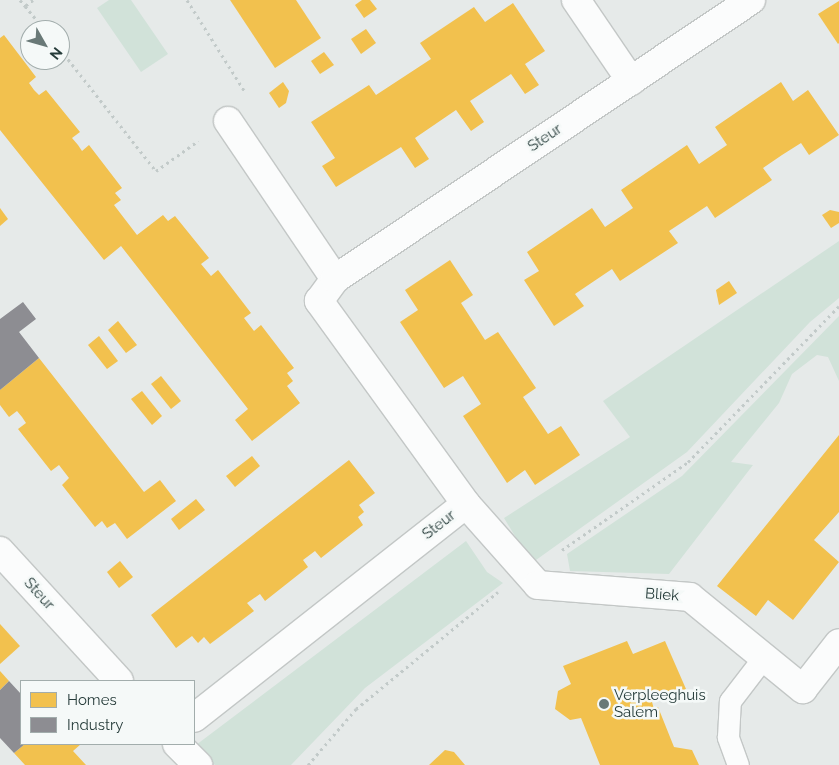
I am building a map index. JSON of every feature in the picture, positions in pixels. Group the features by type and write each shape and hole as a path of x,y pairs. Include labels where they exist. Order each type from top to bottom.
{"street":[{"path":"576,0 631,81"},
{"name":"Steur","path":"195,717 466,504 319,301 335,279 751,0"},
{"path":"228,121 335,279"},
{"name":"Bliek","path":"466,504 524,572 538,585 690,597 762,658 803,689 839,642"},
{"name":"Steur","path":"0,551 118,680"},
{"path":"178,745 198,765"}],"lane":[{"path":"738,765 728,737 730,700 762,658"}],"path":[{"path":"20,0 37,20"},
{"path":"26,6 33,0"},
{"path":"70,62 156,171 228,121 245,88 188,0"},
{"path":"308,765 356,709 524,572 688,462 839,306"}],"shaded area":[{"path":"109,0 131,0 168,54 141,72 97,8"},
{"path":"839,241 839,298 810,322 687,452 536,560 524,551 504,518 630,437 603,401"},
{"path":"839,316 839,381 828,357 817,355 792,374 779,403 731,462 753,465 669,574 570,571 567,554 682,476"},
{"path":"466,541 487,572 503,583 365,688 291,765 215,765 196,745"}],"building: Homes":[{"path":"230,0 296,0 321,38 275,68"},
{"path":"362,0 370,0 377,9 364,18 355,5"},
{"path":"839,1 839,43 838,44 818,14"},
{"path":"513,3 545,51 525,64 539,85 525,94 511,74 470,101 484,122 471,131 456,110 415,138 429,159 415,168 401,147 336,187 322,166 335,158 311,122 369,85 376,95 431,59 420,43 474,7 485,22"},
{"path":"366,29 376,43 361,54 351,39"},
{"path":"4,35 20,56 20,70 31,70 36,77 29,83 34,90 39,95 46,90 80,132 72,138 82,151 89,145 122,188 115,193 121,200 114,205 137,235 163,215 168,221 175,216 209,258 201,264 211,276 218,270 251,313 244,318 254,331 261,325 294,368 287,373 293,381 287,386 300,403 252,441 235,420 248,409 121,246 104,260 0,130 0,38"},
{"path":"324,52 334,65 320,74 311,61"},
{"path":"283,82 289,91 286,103 279,108 269,93"},
{"path":"781,82 793,101 808,90 839,135 809,155 801,143 782,155 763,168 772,180 715,218 707,206 669,231 678,243 620,281 612,269 575,294 584,306 554,326 524,280 539,271 527,252 592,208 605,227 633,208 621,190 687,145 699,164 727,145 715,127"},
{"path":"0,208 8,219 0,226"},
{"path":"830,210 839,212 839,223 831,228 822,215"},
{"path":"450,260 473,295 461,303 485,340 498,332 536,388 523,397 548,434 561,426 580,455 535,485 525,470 507,483 463,416 481,404 463,376 444,388 400,322 418,310 405,290"},
{"path":"729,281 737,293 719,305 716,290"},
{"path":"118,321 137,345 126,353 108,330"},
{"path":"99,336 118,361 107,369 88,345"},
{"path":"39,358 144,492 160,480 176,501 127,539 115,523 107,528 102,521 95,527 62,485 69,478 59,465 51,471 18,429 26,423 22,417 17,411 9,417 0,405 0,390"},
{"path":"161,376 181,401 171,409 151,384"},
{"path":"142,391 162,416 152,425 131,399"},
{"path":"839,435 839,512 814,540 839,562 793,620 768,600 756,616 717,586"},
{"path":"252,456 260,466 235,487 226,476"},
{"path":"349,460 375,493 359,505 364,512 358,517 363,525 321,558 315,551 303,560 308,567 265,601 260,594 247,603 254,611 210,644 204,637 198,643 192,636 176,648 151,615"},
{"path":"196,499 205,510 179,530 171,519"},
{"path":"120,561 133,577 119,588 107,572"},
{"path":"0,624 20,646 0,664"},
{"name":"Verpleeghuis Salem","path":"627,641 633,654 665,641 686,689 652,702 654,709 658,707 674,747 692,750 699,765 600,765 581,718 570,720 555,709 558,691 571,684 563,666"},
{"path":"0,671 9,681 0,690"},
{"path":"24,745 80,745 73,751 86,765 25,765 14,753"},
{"path":"445,750 454,752 465,765 429,765"}],"building: Industry":[{"path":"23,302 36,319 19,332 39,358 0,390 0,319"},
{"path":"9,681 20,693 20,745 24,745 14,753 0,738 0,690"}],"place":[{"name":"Verpleeghuis Salem","path":"604,704"}]}
